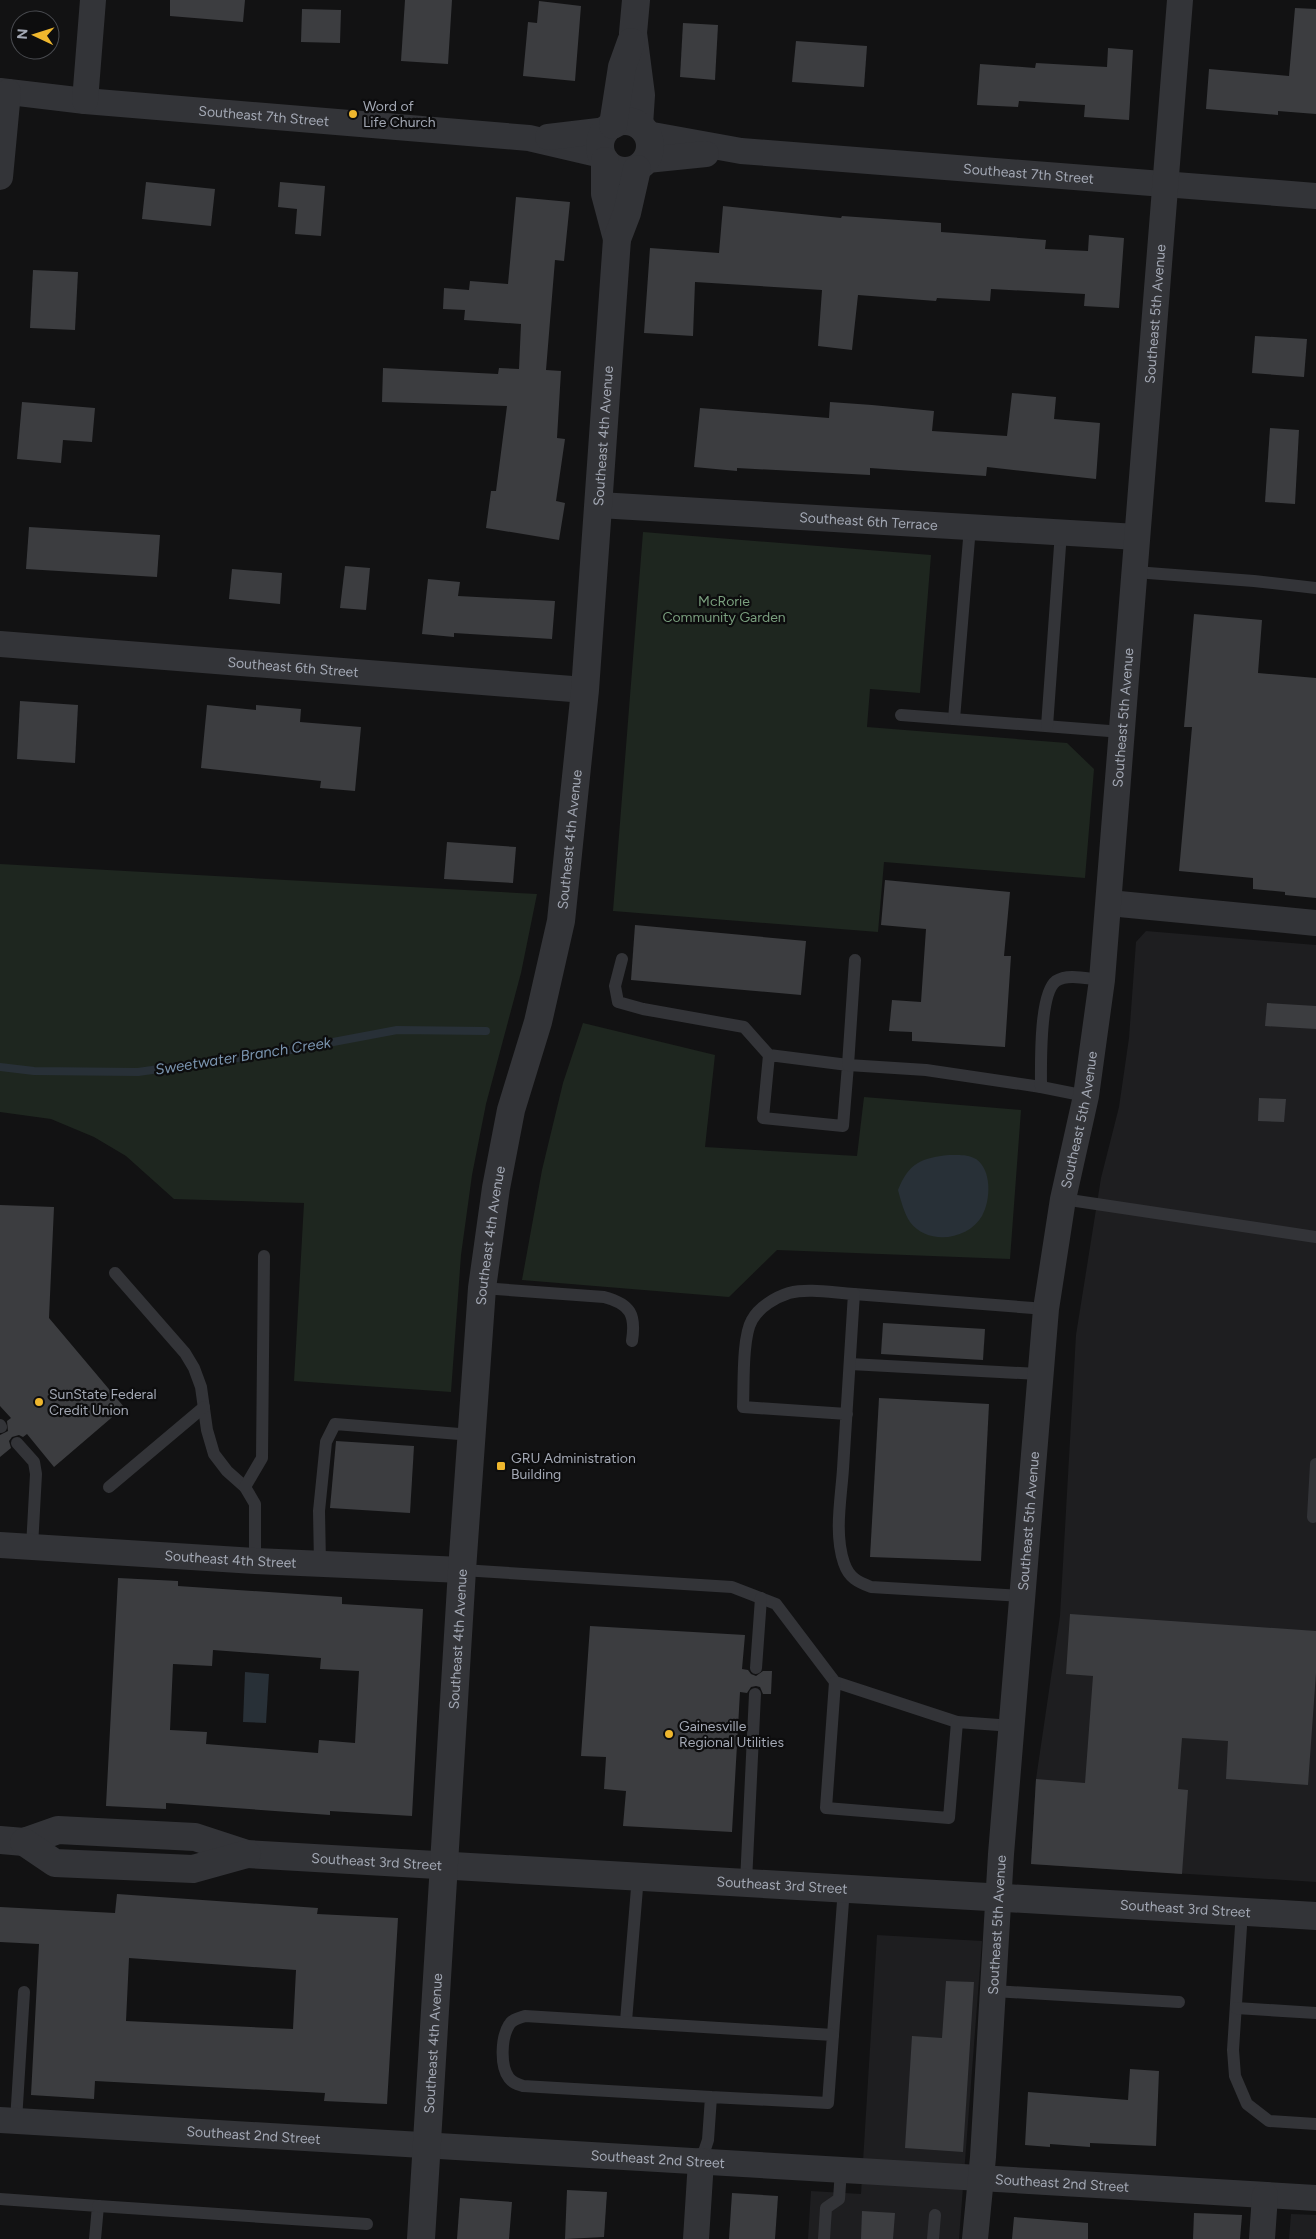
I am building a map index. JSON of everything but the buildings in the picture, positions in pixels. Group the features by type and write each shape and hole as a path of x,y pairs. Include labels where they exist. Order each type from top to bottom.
{"street":[{"path":"85,101 93,0"},
{"name":"Southeast 4th Avenue","path":"421,2239 462,1570 482,1288 496,1188 511,1110 538,1022 561,921 585,690 617,239 605,194 625,145 622,67 634,33 636,0"},
{"name":"Southeast 5th Avenue","path":"975,2239 1039,1374 1046,1309 1063,1199 1086,1096 1102,980 1180,0"},
{"path":"0,177 4,91"},
{"name":"Southeast 7th Street","path":"4,91 85,101 529,138 741,151 1316,196"},
{"name":"Southeast 6th Terrace","path":"599,505 1137,537"},
{"name":"Southeast 6th Street","path":"0,644 585,690"},
{"path":"1109,903 1316,923"},
{"name":"Southeast 4th Street","path":"0,1545 255,1561 462,1570"},
{"name":"Southeast 3rd Street","path":"12,1841 55,1863 193,1869 246,1854 999,1896 1316,1916"},
{"name":"Southeast 2nd Street","path":"8,2120 1316,2198"},
{"path":"696,2239 701,2161"},
{"path":"1262,2239 1265,2195"}],"lane":[{"path":"954,719 970,527"},
{"path":"1047,726 1061,532"},
{"path":"1135,572 1254,581 1316,588"},
{"path":"901,715 1122,732"},
{"path":"622,959 615,986 618,1002 643,1009 744,1027 769,1055 848,1065 926,1070 1041,1087 1086,1096"},
{"path":"769,1055 763,1118 843,1126 855,960"},
{"path":"1041,1087 1042,1027 1047,996 1055,982 1068,977 1102,980"},
{"path":"1063,1199 1316,1237"},
{"path":"245,1487 262,1458 264,1256"},
{"path":"115,1273 185,1353 194,1368 201,1387 207,1430 214,1454 227,1471 245,1487 254,1504 255,1561"},
{"path":"482,1288 604,1297 618,1301 628,1308 634,1323 632,1341"},
{"path":"847,1414 743,1407 747,1338 752,1320 773,1300 789,1293 810,1292 1046,1309"},
{"path":"854,1294 839,1539 844,1565 854,1581 871,1587 1022,1596"},
{"path":"850,1364 1039,1374"},
{"path":"108,1487 204,1406"},
{"path":"320,1564 319,1511 326,1442 335,1424 472,1435"},
{"path":"17,1442 34,1462 36,1474 32,1547"},
{"path":"1313,1517 1316,1464"},
{"path":"462,1570 732,1587 776,1604 835,1682 957,1722 1012,1726"},
{"path":"756,1668 760,1598"},
{"path":"835,1682 826,1808 950,1818 957,1722"},
{"path":"746,1882 755,1694"},
{"path":"626,2021 638,1876"},
{"path":"832,2035 525,2016 509,2024 504,2036 503,2056 505,2070 513,2083 522,2086 828,2103 844,1888"},
{"path":"1242,1911 1232,2050 1235,2076 1247,2104 1269,2121 1316,2124"},
{"path":"994,1991 1179,2002"},
{"path":"8,2120 24,1992"},
{"path":"1236,2008 1316,2013"},
{"path":"701,2161 708,2140 711,2097"},
{"path":"824,2239 826,2208 838,2199 840,2170"},
{"path":"0,2199 368,2224"},
{"path":"96,2239 98,2206"},
{"path":"933,2239 935,2215"}],"shaded area":[{"path":"1146,931 1316,945 1316,1882 1031,1864 1036,1779 1060,1616 1076,1335 1101,1178 1119,1107 1129,1038 1136,942"},
{"path":"949,1155 970,1156 981,1164 987,1178 987,1202 982,1216 976,1224 958,1235 937,1237 927,1235 910,1222 904,1211 898,1190 907,1174 917,1164 923,1160"},
{"path":"245,1672 269,1674 266,1723 243,1722"},
{"path":"877,1935 982,1941 959,2239 808,2239 811,2191 861,2194"},
{"path":"1291,2214 1316,2215 1316,2239 1289,2239"}],"green space":[{"name":"McRorie Community Garden","path":"643,532 931,555 920,693 870,689 867,727 1067,743 1094,769 1085,878 884,862 878,932 613,911"},
{"path":"0,864 537,894 521,973 486,1104 472,1175 461,1255 451,1392 294,1381 304,1203 174,1199 126,1156 94,1137 51,1119 0,1112"},
{"path":"583,1023 715,1055 705,1147 857,1156 864,1097 1021,1110 1010,1259 777,1250 729,1297 522,1280 542,1170 563,1083"}],"waterway":[{"name":"Sweetwater Branch Creek","path":"0,1067 34,1071 138,1072 280,1052 397,1030 486,1031"}],"place":[{"name":"Word of Life Church","path":"353,114"},
{"name":"SunState Federal Credit Union","path":"39,1402"},
{"name":"GRU Administration Building","path":"501,1466"},
{"name":"Gainesville Regional Utilities","path":"669,1734"}]}
